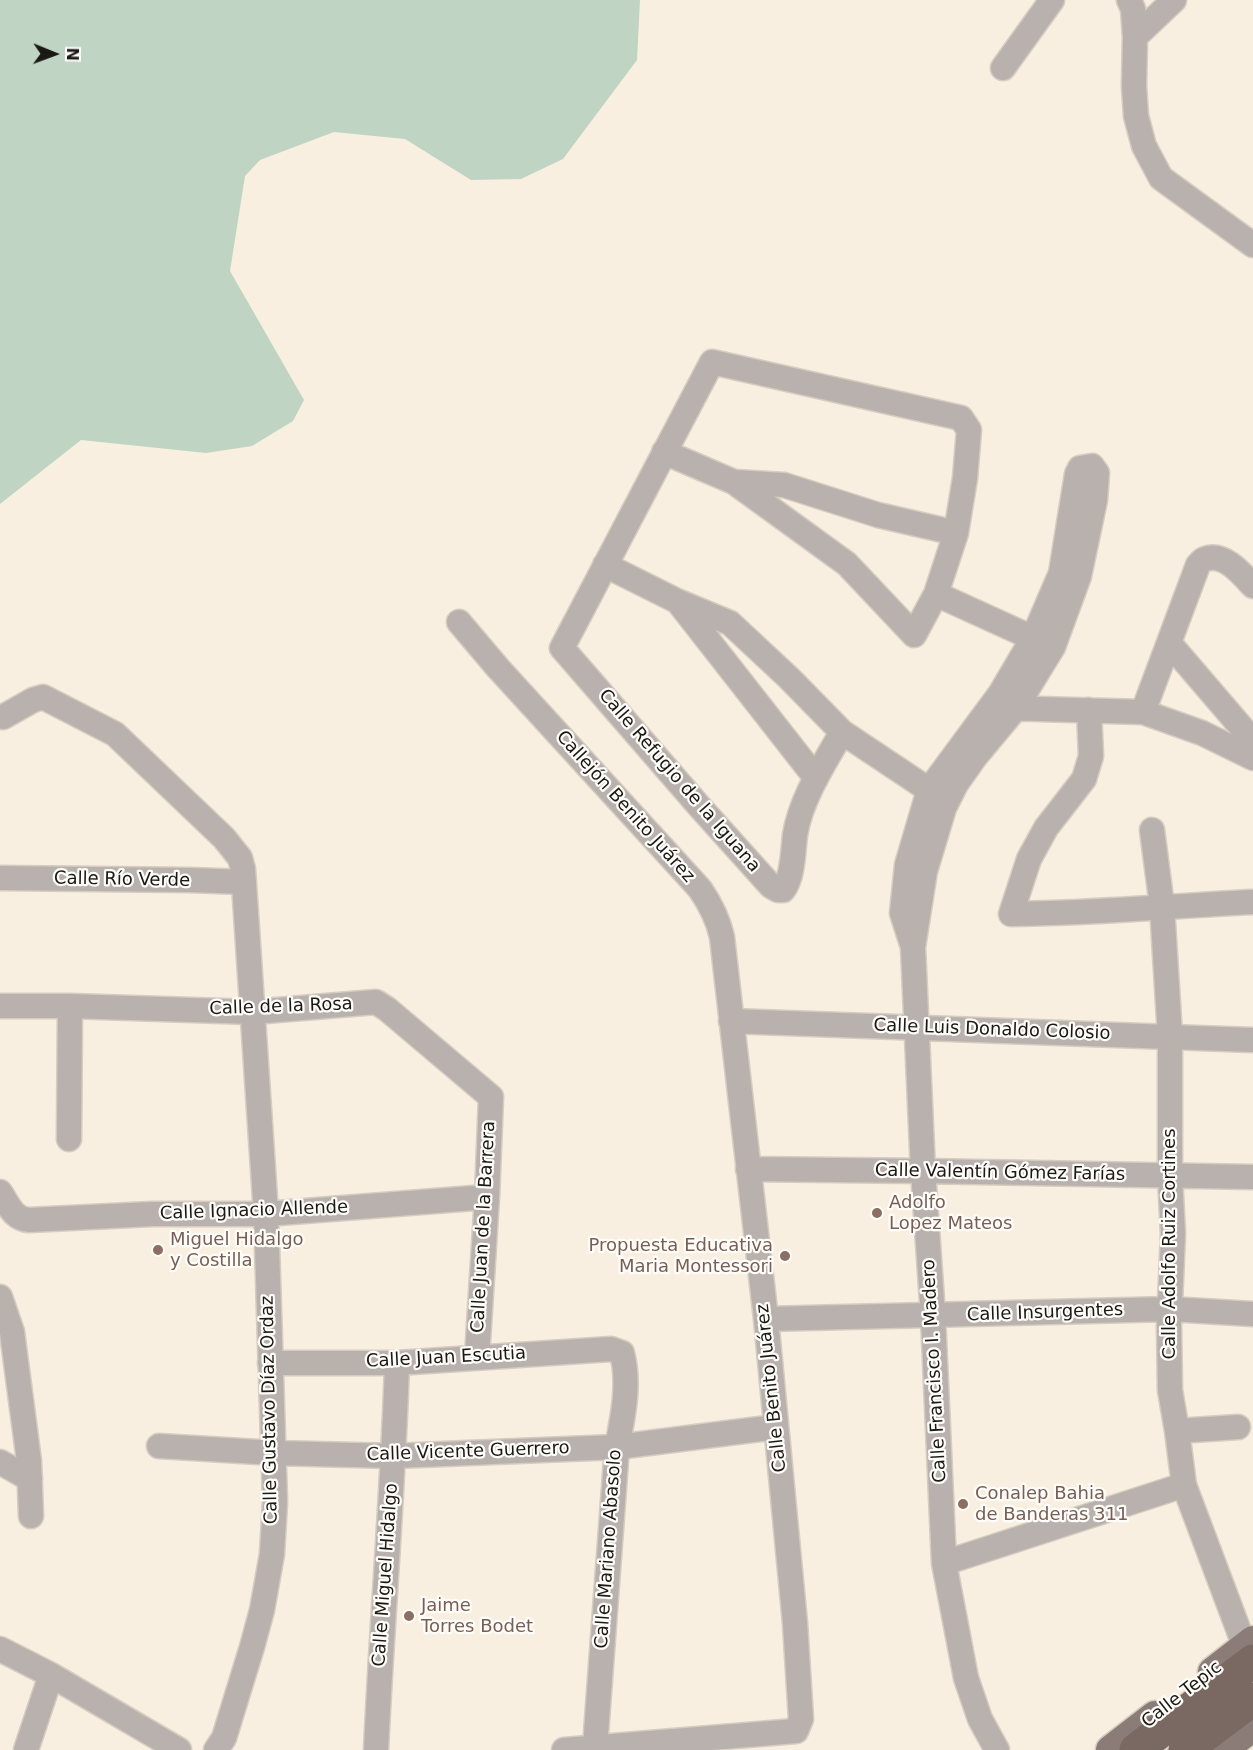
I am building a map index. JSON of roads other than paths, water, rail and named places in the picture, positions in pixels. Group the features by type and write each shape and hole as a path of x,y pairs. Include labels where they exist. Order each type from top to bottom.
{"highway":[{"path":"1136,1750 1250,1650"},
{"path":"1185,1750 1253,1700"}],"main road":[{"name":"Calle Tepic","path":"1111,1750 1250,1650"},
{"path":"1222,1750 1253,1726"}],"street":[{"path":"1003,68 1052,0"},
{"path":"1130,0 1135,37 1136,116 1144,146 1161,178 1253,245"},
{"path":"1135,37 1174,0"},
{"name":"Calle Refugio de la Iguana","path":"842,732 809,792 796,831 787,885 783,890 778,890 771,886 699,806 562,648 712,362 961,418 969,430 965,478 956,533"},
{"path":"664,452 734,482 847,564 914,635 936,594 956,533 878,515 784,485 734,482"},
{"path":"1092,466 1097,473 1095,500 1079,576 1043,643 1061,573 1077,474 1080,468 1092,466"},
{"path":"1143,712 1198,565 1205,559 1217,558 1238,568 1253,586"},
{"path":"605,565 677,601 730,623 842,732 929,790"},
{"path":"936,594 1043,643"},
{"path":"677,601 816,778"},
{"name":"Callejón Benito Juárez","path":"459,622 498,668 700,889 718,921 722,937 731,1021"},
{"name":"Calle Francisco I. Madero","path":"913,947 902,913 906,865 929,790 990,706 1043,643"},
{"name":"Calle Francisco I. Madero","path":"997,1750 980,1719 966,1678 944,1563 913,947 925,871 944,808 956,784 1015,709 1043,643"},
{"path":"1170,644 1253,742"},
{"name":"Calle Gustavo Díaz Ordaz","path":"3,717 43,697 115,734 224,838 240,858 243,868 266,1214 275,1502 272,1554 262,1611 224,1738 216,1750"},
{"path":"990,706 1015,709 1143,712 1202,733 1253,758"},
{"path":"1089,710 1091,756 1084,779 1046,828 1029,859 1011,914 1065,914 1162,906 1253,902"},
{"name":"Calle Adolfo Ruiz Cortines","path":"1152,830 1162,906 1170,1036 1170,1176 1173,1234 1170,1390 1178,1431 1184,1485 1250,1650"},
{"name":"Calle Río Verde","path":"0,878 244,882"},
{"name":"Calle de la Rosa","path":"0,1006 253,1012 376,1002 491,1097"},
{"path":"69,1139 70,1006"},
{"name":"Calle Luis Donaldo Colosio","path":"731,1021 1253,1040"},
{"name":"Calle Benito Juárez","path":"731,1021 766,1319 795,1623 801,1719 796,1731 777,1742"},
{"name":"Calle Juan de la Barrera","path":"477,1357 491,1097"},
{"name":"Calle Valentín Gómez Farías","path":"748,1169 1253,1177"},
{"name":"Calle Ignacio Allende","path":"0,1192 21,1220 152,1214 266,1214 487,1197"},
{"path":"0,1297 12,1332 29,1461 31,1516"},
{"name":"Calle Insurgentes","path":"766,1319 1170,1310 1253,1314"},
{"name":"Calle Juan Escutia","path":"270,1363 397,1363 611,1349 622,1353"},
{"name":"Calle Mariano Abasolo","path":"595,1747 617,1447 625,1406 625,1364 622,1353"},
{"name":"Calle Miguel Hidalgo","path":"376,1750 394,1456 397,1363"},
{"name":"Calle Vicente Guerrero","path":"159,1446 275,1453 394,1456 617,1447 776,1427"},
{"path":"1178,1431 1238,1427"},
{"path":"0,1462 30,1479"},
{"path":"944,1563 1184,1485"},
{"path":"0,1649 51,1675 179,1750"},
{"path":"26,1750 51,1675"},
{"path":"564,1750 595,1747 777,1742"}],"place":[{"name":"Adolfo Lopez Mateos","path":"877,1213"},
{"name":"Miguel Hidalgo y Costilla","path":"158,1250"},
{"name":"Propuesta Educativa Maria Montessori","path":"785,1256"},
{"name":"Conalep Bahia de Banderas 311","path":"963,1504"},
{"name":"Jaime Torres Bodet","path":"409,1616"}]}
